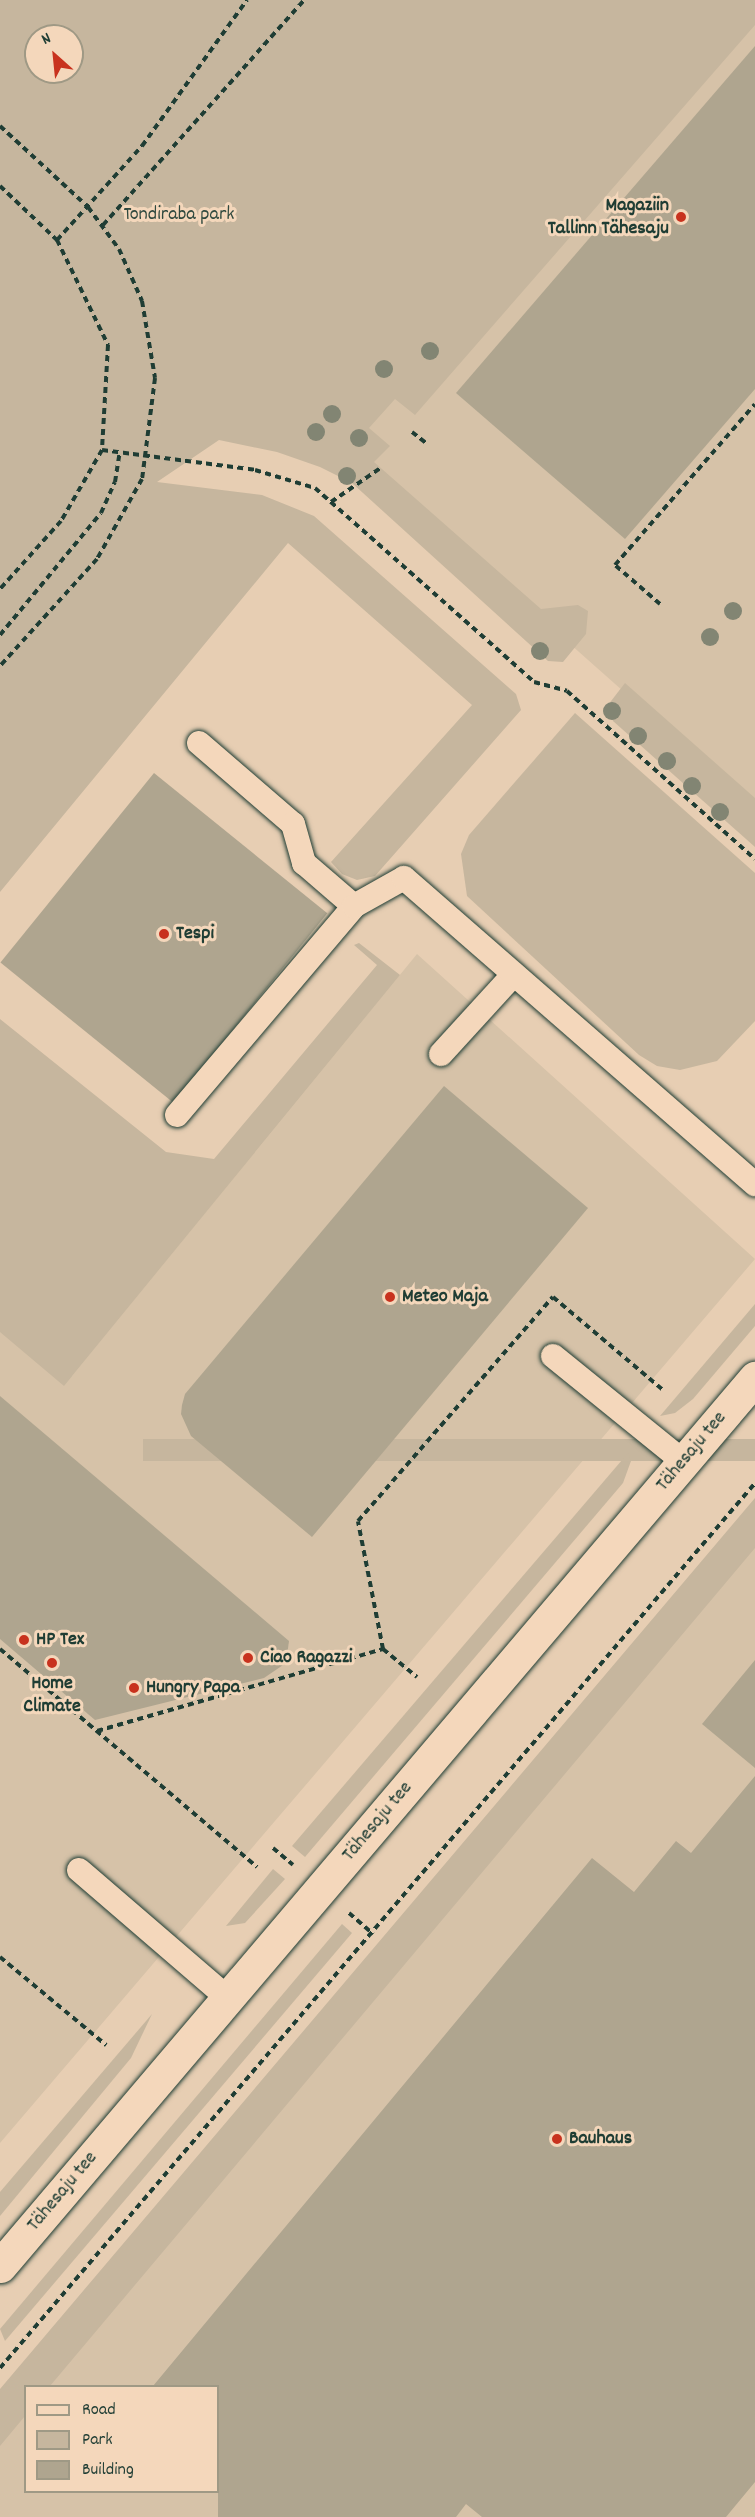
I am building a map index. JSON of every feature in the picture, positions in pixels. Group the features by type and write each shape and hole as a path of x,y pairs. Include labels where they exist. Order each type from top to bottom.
{"street":[{"name":"Tähesaju tee","path":"0,2266 755,1378"}],"lane":[{"path":"199,743 292,824 304,863 354,906"},
{"path":"177,1115 354,906 404,878 755,1184"},
{"path":"441,1054 514,974"},
{"path":"553,1356 684,1462"},
{"path":"79,1870 228,1998"}],"path":[{"path":"57,240 142,146 247,0"},
{"path":"103,225 304,0"},
{"path":"0,126 88,207 103,225 141,301 155,378 142,479 97,559 0,666"},
{"path":"0,186 57,240 108,345 102,450 61,521 0,589"},
{"path":"660,604 615,565 755,404"},
{"path":"412,432 426,443"},
{"path":"102,450 255,470 315,489 534,682 567,691 755,859"},
{"path":"0,635 101,513 115,482 120,452"},
{"path":"331,502 382,467"},
{"path":"417,1677 383,1649 358,1521 554,1297 663,1390"},
{"path":"0,2368 755,1483"},
{"path":"0,1649 257,1867"},
{"path":"97,1731 383,1649"},
{"path":"0,1957 106,2045"}],"shaded area":[{"path":"755,0 755,808 289,395"},
{"path":"417,954 755,1259 0,2143 0,1317 72,1376"},
{"name":"Bauhaus","path":"755,1541 755,2517 0,2517 0,2438 24,2409 24,2493 219,2493 219,2385 44,2385"}],"green space":[{"name":"Tondiraba park","path":"0,0 755,0 755,25 415,415 395,399 369,428 390,446 374,462 541,609 578,605 588,611 586,634 563,662 548,661 352,483 320,467 277,452 219,440 157,482 262,495 314,516 516,694 521,710 375,876 357,880 342,874 331,862 472,705 288,543 0,892"},
{"path":"625,683 755,798 755,847 613,721 608,705"},
{"path":"575,713 755,873 755,1021 717,1061 680,1070 657,1066 639,1055 467,896 461,854 469,835"},
{"path":"359,943 400,975 64,1386 0,1332 0,1019 166,1152 214,1159 377,965 354,945"},
{"path":"755,1304 755,1326 693,1399 675,1413 660,1416"},
{"path":"143,1439 755,1439 755,1461 143,1461"},
{"path":"628,1453 631,1461 623,1483 305,1857 292,1846"},
{"path":"755,1498 755,1548 51,2385 24,2385 24,2417 0,2446 0,2389"},
{"path":"273,1869 285,1879 245,1923 226,1926"},
{"path":"342,1924 352,1933 5,2341 0,2329"},
{"path":"152,2014 131,2058 0,2216 0,2192"}],"building":[{"name":"Magaziin Tallinn Tähesaju","path":"755,46 755,389 625,539 456,393"},
{"name":"Tespi","path":"154,773 327,913 174,1103 0,963"},
{"name":"Meteo Maja","path":"444,1086 588,1208 312,1537 191,1436 181,1414 185,1394"},
{"path":"0,1396 289,1641 286,1663 264,1678 95,1720 0,1639"},
{"path":"755,1660 755,1768 702,1724"},
{"name":"Bauhaus","path":"755,1776 755,2482 726,2517 482,2517 466,2504 456,2517 218,2517 219,2385 154,2385 592,1858 634,1892 676,1841 691,1853"}],"place":[{"name":"Magaziin Tallinn Tähesaju","path":"681,217"},
{"name":"Tespi","path":"164,934"},
{"name":"Meteo Maja","path":"390,1297"},
{"name":"HP Tex","path":"24,1640"},
{"name":"Ciao Ragazzi","path":"248,1658"},
{"name":"Home Climate","path":"52,1663"},
{"name":"Hungry Papa","path":"134,1688"},
{"name":"Bauhaus","path":"557,2139"}]}
